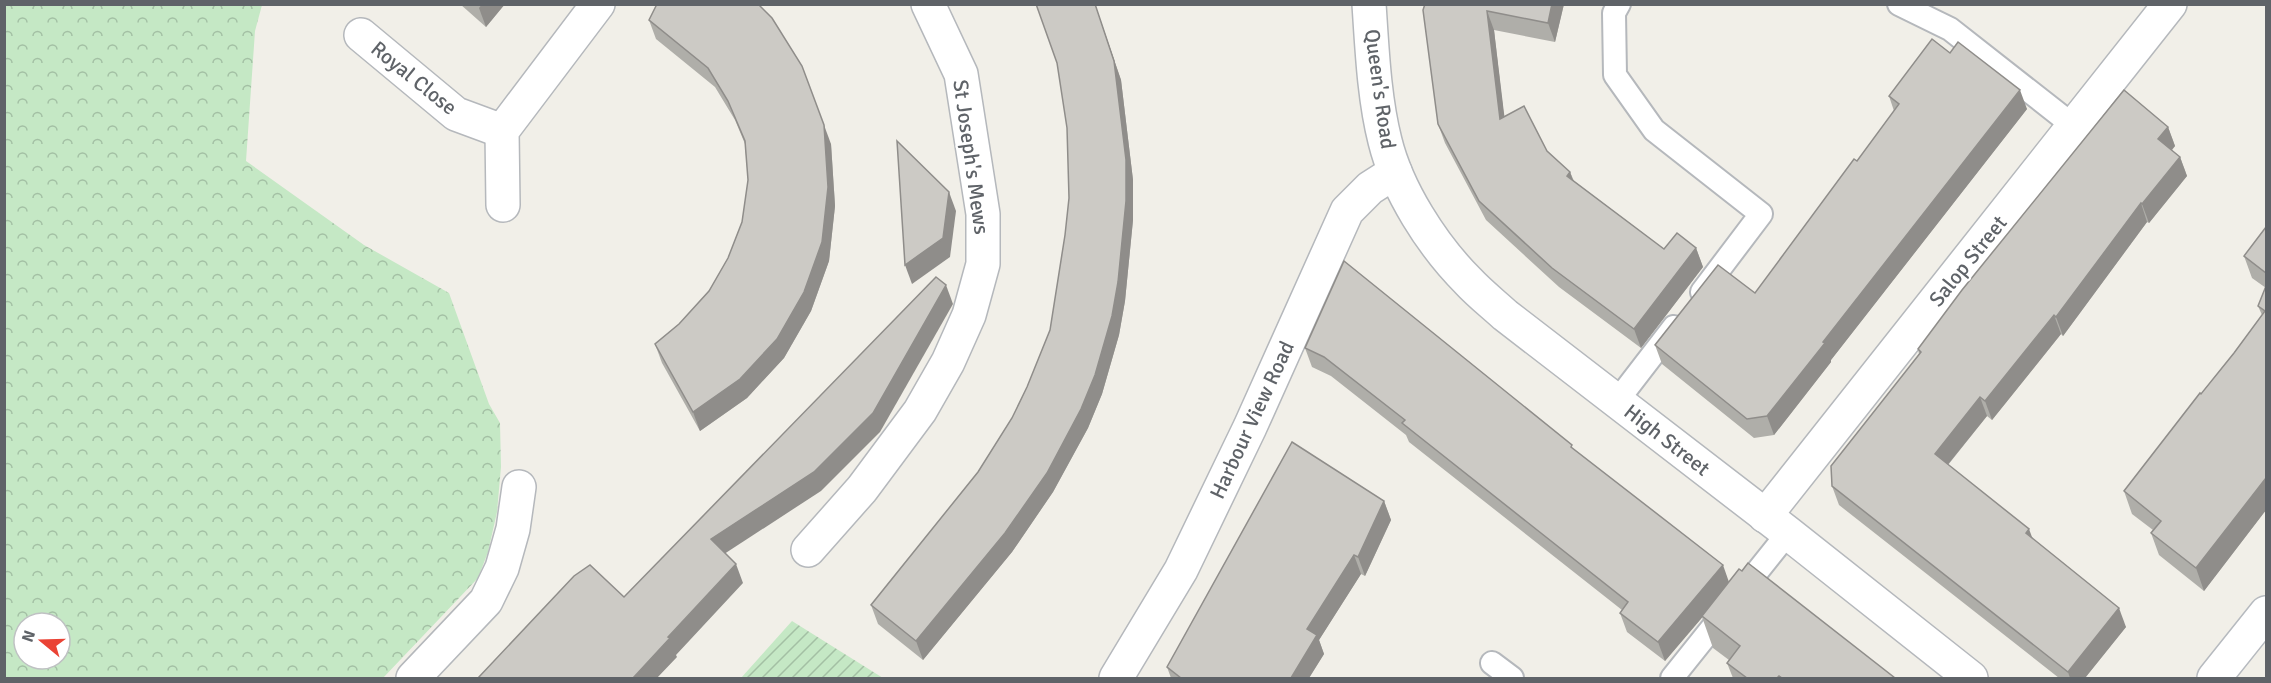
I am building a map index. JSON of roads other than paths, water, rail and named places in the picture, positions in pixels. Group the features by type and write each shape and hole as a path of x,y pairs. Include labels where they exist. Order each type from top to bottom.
{"street":[{"path":"503,205 502,131 598,4"},
{"name":"St Joseph's Mews","path":"807,550 862,489 920,411 948,362 969,315 983,264 983,214 961,74 928,4"},
{"name":"Queen's Road","path":"1369,4 1379,107 1385,141 1395,172"},
{"name":"Salop Street","path":"1777,524 2170,4"},
{"name":"Royal Close","path":"362,35 456,114 502,131"},
{"name":"High Street","path":"1395,172 1419,217 1441,251 1468,281 1505,315 1777,524 1971,678"},
{"name":"Harbour View Road","path":"1116,678 1181,570 1250,427 1347,211 1370,188 1395,172"},
{"path":"413,678 486,601 502,568 513,529 519,488"},
{"path":"2214,678 2266,613"}],"lane":[{"path":"1617,401 1761,214 1654,130 1615,75 1614,13 1619,4"},
{"path":"1899,4 1950,29 2075,127"},
{"path":"1672,678 1777,524"},
{"path":"1492,663 1512,678"}]}
